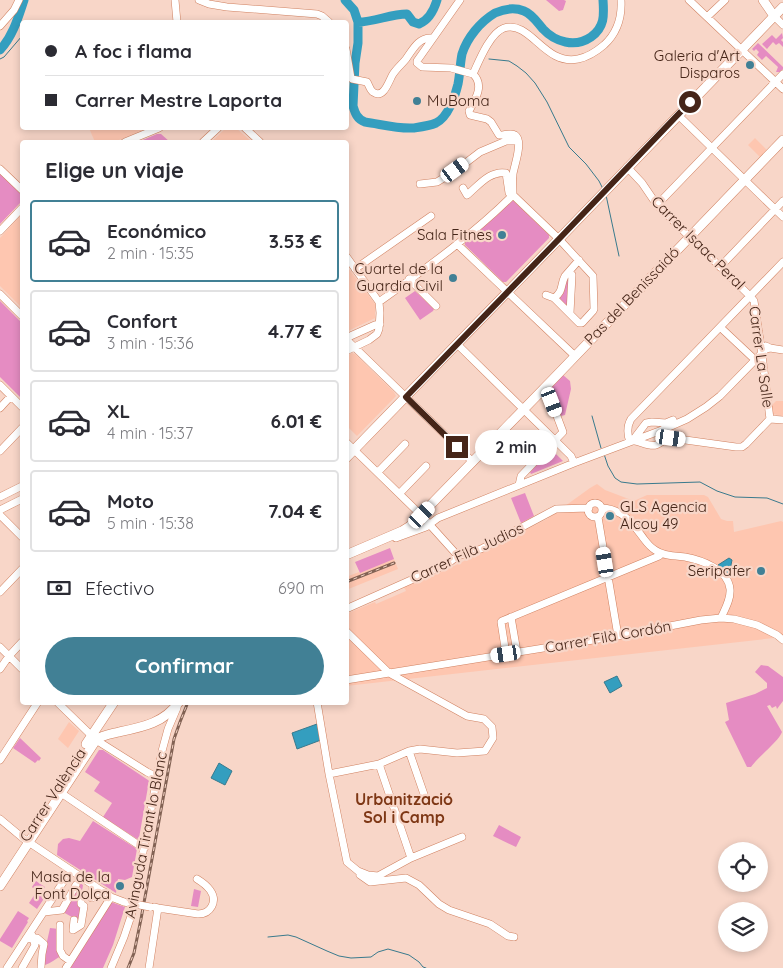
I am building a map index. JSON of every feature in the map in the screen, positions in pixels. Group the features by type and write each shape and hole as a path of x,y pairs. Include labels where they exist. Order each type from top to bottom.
{"main road":[{"path":"763,0 774,16"},
{"path":"349,455 783,6"},
{"name":"Pas del Benissaidó","path":"422,515 783,140"},
{"path":"349,554 406,530 422,515"},
{"name":"Carrer València","path":"0,876 61,793 112,705"},
{"path":"94,738 153,724 170,713 177,705"},
{"path":"106,714 106,724 115,733"},
{"name":"Carrer València","path":"0,886 26,841 94,738"}],"street":[{"path":"0,26 14,10 19,0"},
{"path":"175,0 177,20"},
{"path":"199,0 221,6 316,14 327,20"},
{"path":"379,302 457,244 513,195 513,175 518,153 518,141 513,134 499,135 487,119 470,115 478,89 477,80 470,74 451,68 422,67 418,65 417,61 460,0"},
{"path":"470,74 493,36 500,30 507,28 517,28 524,32 552,55 559,58 574,60 588,56 601,48 612,36 619,22 622,0"},
{"path":"689,0 783,89"},
{"path":"707,17 724,0"},
{"path":"774,16 783,25"},
{"path":"349,71 350,78 368,83 374,93 382,92 387,87 394,72 406,60 416,45 423,39 432,38"},
{"path":"656,205 783,74"},
{"path":"678,115 783,217"},
{"path":"130,140 154,130"},
{"path":"205,140 216,130"},
{"path":"247,130 258,140"},
{"path":"420,184 437,182 480,152 506,141 518,141"},
{"path":"0,169 20,188"},
{"name":"Carrer Isaac Peral","path":"626,169 642,183 656,205 750,296"},
{"path":"464,188 467,195 491,175 504,172 507,174 508,192 559,239 593,276 594,309 582,323 579,323 554,298 546,295"},
{"path":"720,267 783,201"},
{"path":"0,231 20,210"},
{"path":"355,269 431,216"},
{"path":"457,244 575,356"},
{"path":"349,260 379,302 380,307 380,324 375,336 349,350"},
{"path":"554,298 561,290 563,278 568,275 579,260"},
{"path":"632,441 628,430 631,419 783,262"},
{"path":"568,275 570,314"},
{"path":"409,280 436,306"},
{"path":"0,294 20,314"},
{"name":"Carrer La Salle","path":"750,296 754,301 762,350 770,419"},
{"path":"349,337 380,324"},
{"path":"720,327 752,357"},
{"path":"349,341 472,462"},
{"path":"457,344 578,462"},
{"path":"632,441 646,424 668,422 699,406 715,394 752,357 762,350 770,348 783,350"},
{"path":"365,548 375,546 430,524 438,518 632,441 644,441 711,404 762,350"},
{"path":"0,385 20,405"},
{"path":"519,486 521,476 563,432 546,387"},
{"path":"0,408 12,396"},
{"path":"642,428 644,441 649,445 655,445 662,440 671,438 742,447 770,419 783,420"},
{"path":"655,422 665,428"},
{"path":"662,440 665,428"},
{"path":"0,451 20,430"},
{"path":"378,472 405,444"},
{"path":"349,445 422,515 458,556"},
{"path":"400,493 426,466"},
{"path":"0,497 20,487"},
{"path":"0,510 20,500"},
{"path":"598,517 590,515 589,508 596,503 602,508 615,510 625,516 652,548 661,554 685,557 701,562 709,565 724,576 728,582 730,592 721,618"},
{"name":"Carrer Filà Judios","path":"349,608 447,564 458,556 481,550 556,509 589,508"},
{"path":"602,508 602,512 598,517 618,636"},
{"path":"0,516 20,536"},
{"path":"506,654 501,622 507,618 661,554"},
{"path":"2,586 20,571"},
{"path":"507,618 516,652"},
{"name":"Carrer Filà Cordón","path":"349,680 721,618 757,625 783,640"},
{"path":"329,774 379,764 409,751 420,749 457,753 485,751 493,738 492,727 484,719 467,716 389,673 349,634"},
{"path":"0,669 20,644"},
{"path":"0,647 20,667"},
{"path":"0,760 36,705"},
{"path":"60,705 94,738 157,777"},
{"name":"Avinguda Tirant lo Blanc","path":"111,968 131,916 162,751 178,705"},
{"path":"318,705 329,774 347,862 359,875 370,882 406,878 419,885 439,904 449,910 477,918 508,936 514,937"},
{"path":"409,751 426,800"},
{"path":"379,764 411,858"},
{"path":"61,793 140,846 145,846"},
{"path":"0,819 26,841 111,897 124,902 203,914 208,912 213,905 212,895 209,889 197,880"},
{"path":"347,862 358,871 378,876 411,858 462,837"},
{"path":"7,968 30,936 71,870"},
{"path":"44,912 62,910 76,884"},
{"path":"93,885 92,898 104,892"},
{"path":"66,968 111,897"},
{"path":"81,924 84,905"},
{"path":"149,968 154,907"},
{"path":"73,919 90,931"},
{"path":"60,925 60,950 63,956 70,961"},
{"path":"30,936 37,938 44,944 40,967"},
{"path":"22,968 35,945 30,936"}],"shaded area":[{"path":"546,0 566,1 563,10 559,11"},
{"path":"782,33 783,47 779,43 776,45 773,42 767,49 762,44 772,35 776,39"},
{"path":"758,43 783,67 780,72 776,72 778,67 766,56 762,60 757,55 759,52 756,49 754,51 752,49"},
{"path":"90,130 143,130 119,140 94,140"},
{"path":"224,130 238,130 250,140 213,140"},
{"path":"161,134 168,140 143,140"},
{"path":"755,138 767,150 760,157 748,145"},
{"path":"0,173 20,192 20,203 0,224"},
{"path":"510,201 514,201 549,235 549,238 506,282 503,282 465,245 465,242"},
{"path":"20,216 20,306 0,286 0,238"},
{"path":"349,269 375,304 375,318 349,331"},
{"path":"570,275 568,308 558,297 566,278"},
{"path":"415,291 434,309 420,320 405,298"},
{"path":"0,301 20,321 20,397 0,377"},
{"path":"349,354 355,354 396,396 357,436 349,428"},
{"path":"563,375 570,381 571,389 565,415 561,416 550,388"},
{"path":"776,401 783,401 783,416 773,414 771,406"},
{"path":"551,449 563,461 531,474 530,472"},
{"path":"597,484 605,490 634,501 647,495 704,495 708,497 721,519 733,521 734,532 783,522 783,637 349,686 349,613 406,591 404,587 452,567 547,519"},
{"path":"525,493 534,516 521,523 511,498"},
{"path":"390,548 394,559 360,573 355,562"},
{"path":"394,559 398,569 349,589 349,576"},
{"path":"761,665 768,666 783,677 783,701 777,709 776,706 772,708 770,705 767,706 782,732 777,740 751,767 747,767 725,722 729,720 726,703 755,694 767,688 767,683 755,672"},
{"path":"69,722 79,731 68,748 58,739"},
{"path":"20,738 41,758 39,761 35,763 13,748"},
{"path":"99,750 103,750 149,781 139,838 137,839 103,817 112,803 94,791 100,782 85,772"},
{"path":"93,821 137,849 132,877 125,880 118,879 116,893 57,855 58,844 63,839 69,838 80,841"},
{"path":"499,825 521,837 516,847 493,836"},
{"path":"36,881 45,887 40,893 45,897 37,909 29,903 40,889 35,886 32,887"},
{"path":"80,883 83,885 80,904 83,907 79,921 63,912"},
{"path":"194,889 201,891 198,907 191,906"},
{"path":"111,902 125,907 113,945 103,968 68,968"},
{"path":"18,911 29,918 12,948 0,941 0,939"},
{"path":"50,928 59,929 61,956 45,965 42,964"}],"water":[{"path":"729,558 732,560 728,576 718,565"},
{"path":"617,676 622,686 610,693 604,682"},
{"path":"317,724 321,740 297,749 292,733"},
{"path":"219,763 232,771 225,785 211,778"}],"waterway":[{"path":"0,50 12,33 24,0"},
{"path":"345,0 354,10 358,22 353,106 356,113 365,122 407,128 433,124 444,116 457,89 464,48 479,26 495,13 509,9 527,12 548,34 559,40 572,43 591,37 599,29 603,16 603,0"},
{"path":"358,22 407,14 413,22 419,24 431,14 437,0"},
{"path":"0,59 20,38"},
{"path":"489,59 509,61 526,73 535,83 547,102 569,147 586,164 603,189"},
{"path":"606,195 619,256"},
{"path":"592,416 601,448"},
{"path":"604,454 615,478 621,482 637,484 700,482 717,491 735,497 767,498 783,504"},
{"path":"268,937 288,935 296,937 339,956 351,958 371,957 378,952 388,949 409,955 426,968"}],"railway":[{"path":"349,581 394,563"},
{"path":"128,968 134,953 141,919 174,739 187,705"}],"place":[{"name":"Galeria d'Art Disparos","path":"750,65"},
{"name":"MuBoma","path":"417,101"},
{"name":"Sala Fitnes","path":"502,235"},
{"name":"Cuartel de la Guardia Civil","path":"453,278"},
{"name":"GLS Agencia Alcoy 49","path":"610,516"},
{"name":"Seripafer","path":"761,571"},
{"name":"Masía de la Font Dolça","path":"120,886"}],"district":[{"name":"Urbanització Sol i Camp","path":"404,808"}],"route":[{"path":"457,447 406,397 690,102"}]}
